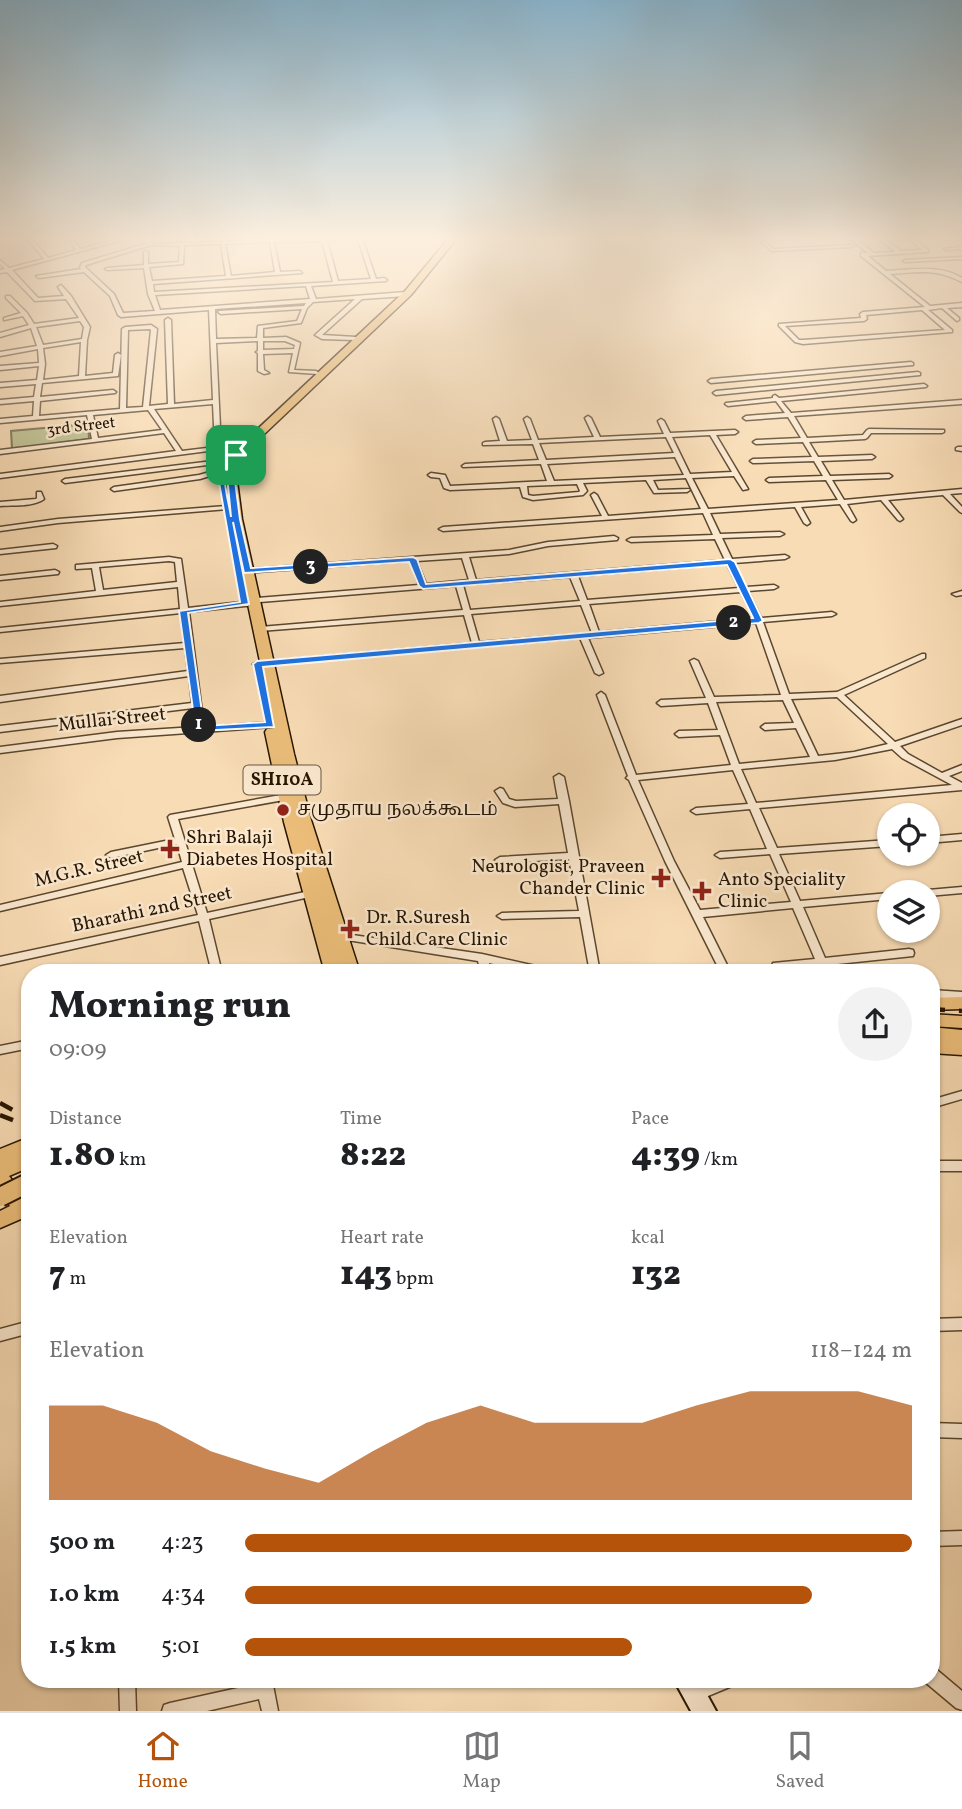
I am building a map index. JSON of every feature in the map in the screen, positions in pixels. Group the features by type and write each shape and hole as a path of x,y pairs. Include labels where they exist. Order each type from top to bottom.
{"main road":[{"path":"225,458 378,318"},
{"path":"225,458 361,334"},
{"name":"SH110A","path":"225,458 230,516 291,796"},
{"name":"SH110A","path":"225,458 230,465 230,516 247,571 247,602 260,629 270,725 319,892 332,964"},
{"name":"SH110A","path":"319,892 348,964"},
{"path":"940,1003 962,1003"},
{"path":"940,1021 962,1023"},
{"path":"940,1035 962,1037"},
{"path":"940,1047 962,1048"},
{"path":"0,1157 21,1149"},
{"path":"0,1171 21,1163"},
{"path":"0,1178 21,1201"},
{"path":"0,1196 21,1186"},
{"path":"0,1220 21,1210"}],"street":[{"path":"6,319 10,318"},
{"path":"28,318 41,347 42,364 36,418"},
{"path":"0,335 33,326 82,318 87,327 82,377"},
{"path":"122,318 126,325"},
{"path":"212,318 216,402 225,458"},
{"path":"259,318 261,371 266,373"},
{"path":"261,325 299,322 301,318"},
{"path":"337,318 318,335 361,334"},
{"path":"864,318 781,325 797,341 803,342 950,331"},
{"path":"936,318 957,337"},
{"path":"168,320 171,406"},
{"path":"123,410 125,329 151,327 154,329 148,408 180,452"},
{"path":"0,385 116,375 120,337"},
{"path":"213,341 258,338 294,341 298,344 291,371 316,373"},
{"path":"0,354 84,340"},
{"path":"259,352 296,351"},
{"path":"0,368 42,364"},
{"path":"711,381 911,364"},
{"path":"716,393 918,374"},
{"path":"759,377 790,415 853,520"},
{"path":"728,404 924,386"},
{"path":"0,402 113,392 113,411"},
{"path":"99,393 101,412"},
{"path":"0,421 216,402"},
{"path":"746,418 962,402"},
{"path":"90,413 94,440"},
{"path":"588,418 598,439"},
{"path":"496,419 504,443"},
{"path":"527,419 551,483"},
{"path":"661,421 759,621 786,697 815,759"},
{"name":"3rd Street","path":"0,452 166,431"},
{"path":"756,442 862,438 869,431 942,431"},
{"path":"485,444 734,432"},
{"path":"712,433 754,508"},
{"path":"0,476 180,452 225,458"},
{"path":"465,466 678,455"},
{"path":"752,461 872,457"},
{"path":"65,481 225,458"},
{"path":"114,489 200,477 225,458"},
{"path":"201,463 206,474"},
{"path":"431,475 443,475 447,488 736,474"},
{"path":"769,480 888,477"},
{"path":"649,479 667,513"},
{"path":"523,485 525,496 533,498 581,494 584,491 579,482"},
{"path":"656,492 687,490"},
{"path":"443,529 841,502 962,491"},
{"path":"944,492 962,510"},
{"path":"0,504 41,499 39,493"},
{"path":"594,495 606,518"},
{"path":"883,498 900,519"},
{"path":"797,505 807,523"},
{"path":"0,529 58,521 230,516"},
{"path":"631,540 779,534"},
{"path":"247,571 465,555 614,538"},
{"path":"0,552 53,545"},
{"path":"465,555 473,582"},
{"path":"0,631 247,602 785,557"},
{"path":"79,567 175,559 178,561 200,729"},
{"path":"413,559 423,586"},
{"path":"95,566 100,593"},
{"path":"0,578 55,572"},
{"path":"573,575 596,633"},
{"path":"0,604 181,584"},
{"path":"459,584 476,644"},
{"path":"260,629 774,587"},
{"path":"262,664 832,614"},
{"path":"583,635 599,673"},
{"path":"0,661 187,645"},
{"path":"661,703 839,694 922,656"},
{"path":"694,661 794,904 822,964"},
{"path":"0,699 192,673"},
{"path":"839,694 905,756 962,787"},
{"path":"601,695 631,778 668,861 722,964"},
{"path":"0,729 197,705"},
{"path":"631,778 847,757 897,747 962,722"},
{"name":"Mullai Street","path":"0,750 117,735 270,725"},
{"path":"765,727 799,725"},
{"path":"679,734 723,732"},
{"path":"942,776 962,768"},
{"path":"559,778 593,964"},
{"path":"696,811 962,787"},
{"path":"500,791 506,802 515,804 564,801"},
{"path":"215,964 173,817 291,796"},
{"path":"940,839 962,837"},
{"path":"111,855 179,841"},
{"path":"720,855 877,844"},
{"path":"500,860 572,856"},
{"name":"M.G.R. Street","path":"0,908 186,864"},
{"path":"940,892 962,890"},
{"name":"Bharathi 2nd Street","path":"0,961 319,892"},
{"path":"697,915 877,897"},
{"path":"502,916 585,914"},
{"path":"339,936 509,964"},
{"path":"795,964 909,953"},
{"path":"482,958 484,964"},
{"path":"940,995 962,996"},
{"path":"0,1050 21,1046"},
{"path":"940,1102 962,1096"},
{"path":"940,1166 962,1166"},
{"path":"940,1325 962,1324"},
{"path":"0,1335 21,1329"},
{"path":"940,1430 962,1431"},
{"path":"940,1539 962,1538"},
{"path":"940,1684 962,1702"},
{"path":"128,1688 128,1711"},
{"path":"170,1711 254,1688"},
{"path":"266,1688 270,1711"}],"green space":[{"path":"88,424 89,439 12,449 11,431"}],"railway":[{"path":"940,1010 962,1011"},
{"path":"0,1103 21,1114"},
{"path":"0,1115 21,1123"}],"place":[{"name":"சமுதாய நலக்கூடம்","path":"283,810"},
{"name":"Shri Balaji Diabetes Hospital","path":"170,849"},
{"name":"Neurologist, Praveen Chander Clinic","path":"661,878"},
{"name":"Anto Speciality Clinic","path":"702,891"},
{"name":"Dr. R.Suresh Child Care Clinic","path":"350,929"}],"route":[{"path":"236,455 228,454 220,465 228,520 236,519 247,571 413,559 423,586 730,562 759,621 257,664 270,725 200,729 183,611 245,604 228,520 236,519 230,465 236,455"}]}
